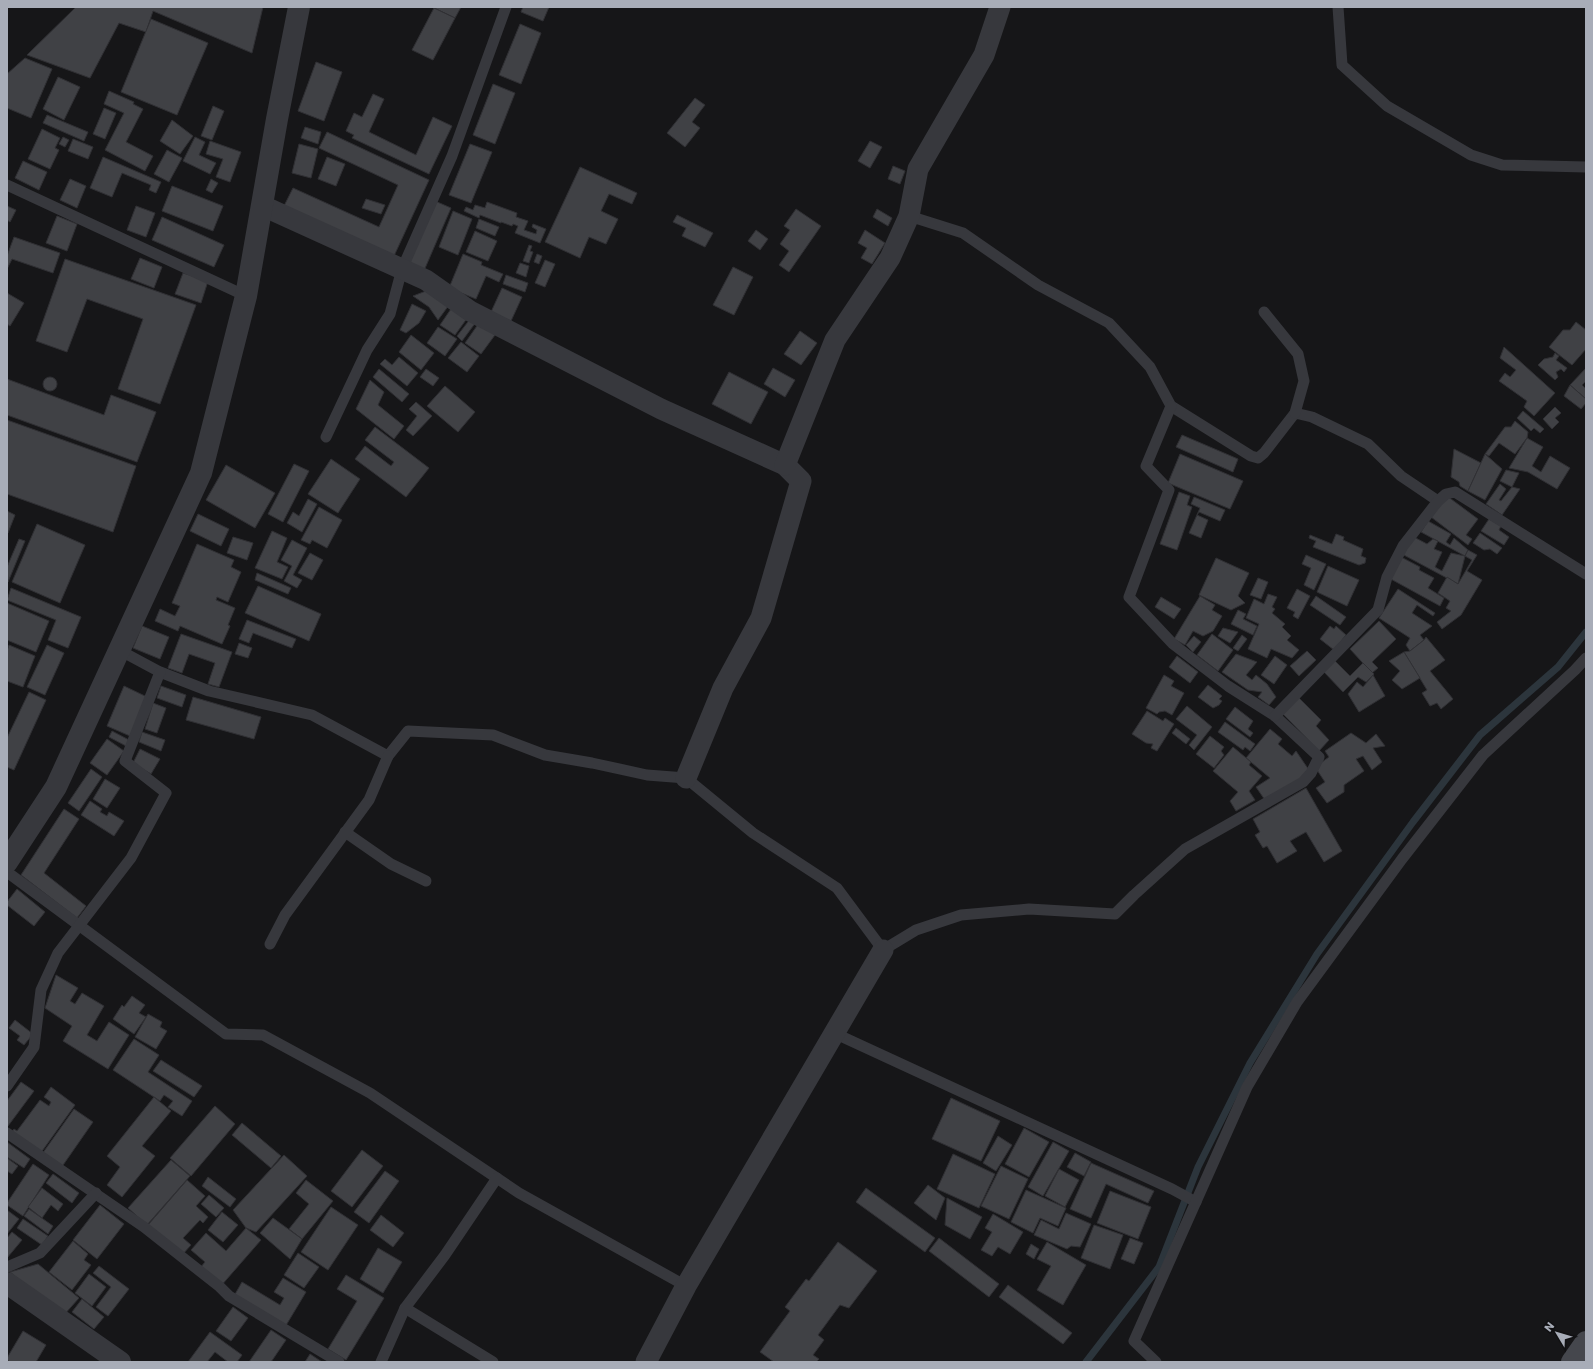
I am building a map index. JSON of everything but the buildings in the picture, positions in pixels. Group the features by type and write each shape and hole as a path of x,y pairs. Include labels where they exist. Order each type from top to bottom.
{"main road":[{"path":"1572,1362 1586,1342"}],"street":[{"path":"7,862 56,787 201,473 246,296 263,206 277,119 299,7"},
{"path":"785,465 835,340 890,258 909,216 918,169 984,55 1000,7"},
{"path":"263,206 426,280 477,315 661,409 785,465 801,481 761,618 723,688 686,778"},
{"path":"646,1362 686,1286 883,950"},
{"path":"7,1283 120,1362"}],"lane":[{"path":"326,437 367,350 390,314 402,269 452,156 506,7"},
{"path":"1338,7 1342,65 1387,106 1471,155 1502,165 1586,167"},
{"path":"7,185 246,296"},
{"path":"909,216 963,233 1038,285 1109,323 1150,367 1171,406 1250,456 1258,458 1295,413 1304,381 1298,354 1264,312"},
{"path":"270,944 285,915 369,800 388,756 408,731 493,735 546,755 647,775 686,778 753,833 837,888 883,950 916,930 961,915 1029,909 1115,914 1185,849 1303,782 1311,773 1319,757 1275,716 1228,686 1172,644 1129,597 1169,490 1146,466 1171,406"},
{"path":"1295,413 1312,417 1368,444 1401,476 1438,501"},
{"path":"1275,716 1378,610 1387,577 1403,546 1438,501 1446,494 1455,492 1586,574"},
{"path":"119,650 160,672 209,691 312,715 388,756"},
{"path":"1156,1362 1134,1340 1247,1087 1297,1002 1402,859 1483,755 1586,658"},
{"path":"7,1086 34,1047 41,990 58,953 131,858 166,794 125,761 160,672"},
{"path":"345,832 391,864 426,881"},
{"path":"7,872 226,1034 264,1035 370,1093 519,1193 686,1286"},
{"path":"834,1033 1196,1202"},
{"path":"7,1132 144,1227 215,1282 229,1296 339,1362"},
{"path":"381,1362 405,1308 445,1255 497,1178"},
{"path":"7,1266 40,1253 96,1193"},
{"path":"405,1308 493,1362"}],"waterway":[{"path":"1086,1362 1159,1267 1198,1167 1250,1063 1317,954 1413,822 1480,735 1558,667 1586,632"}]}
